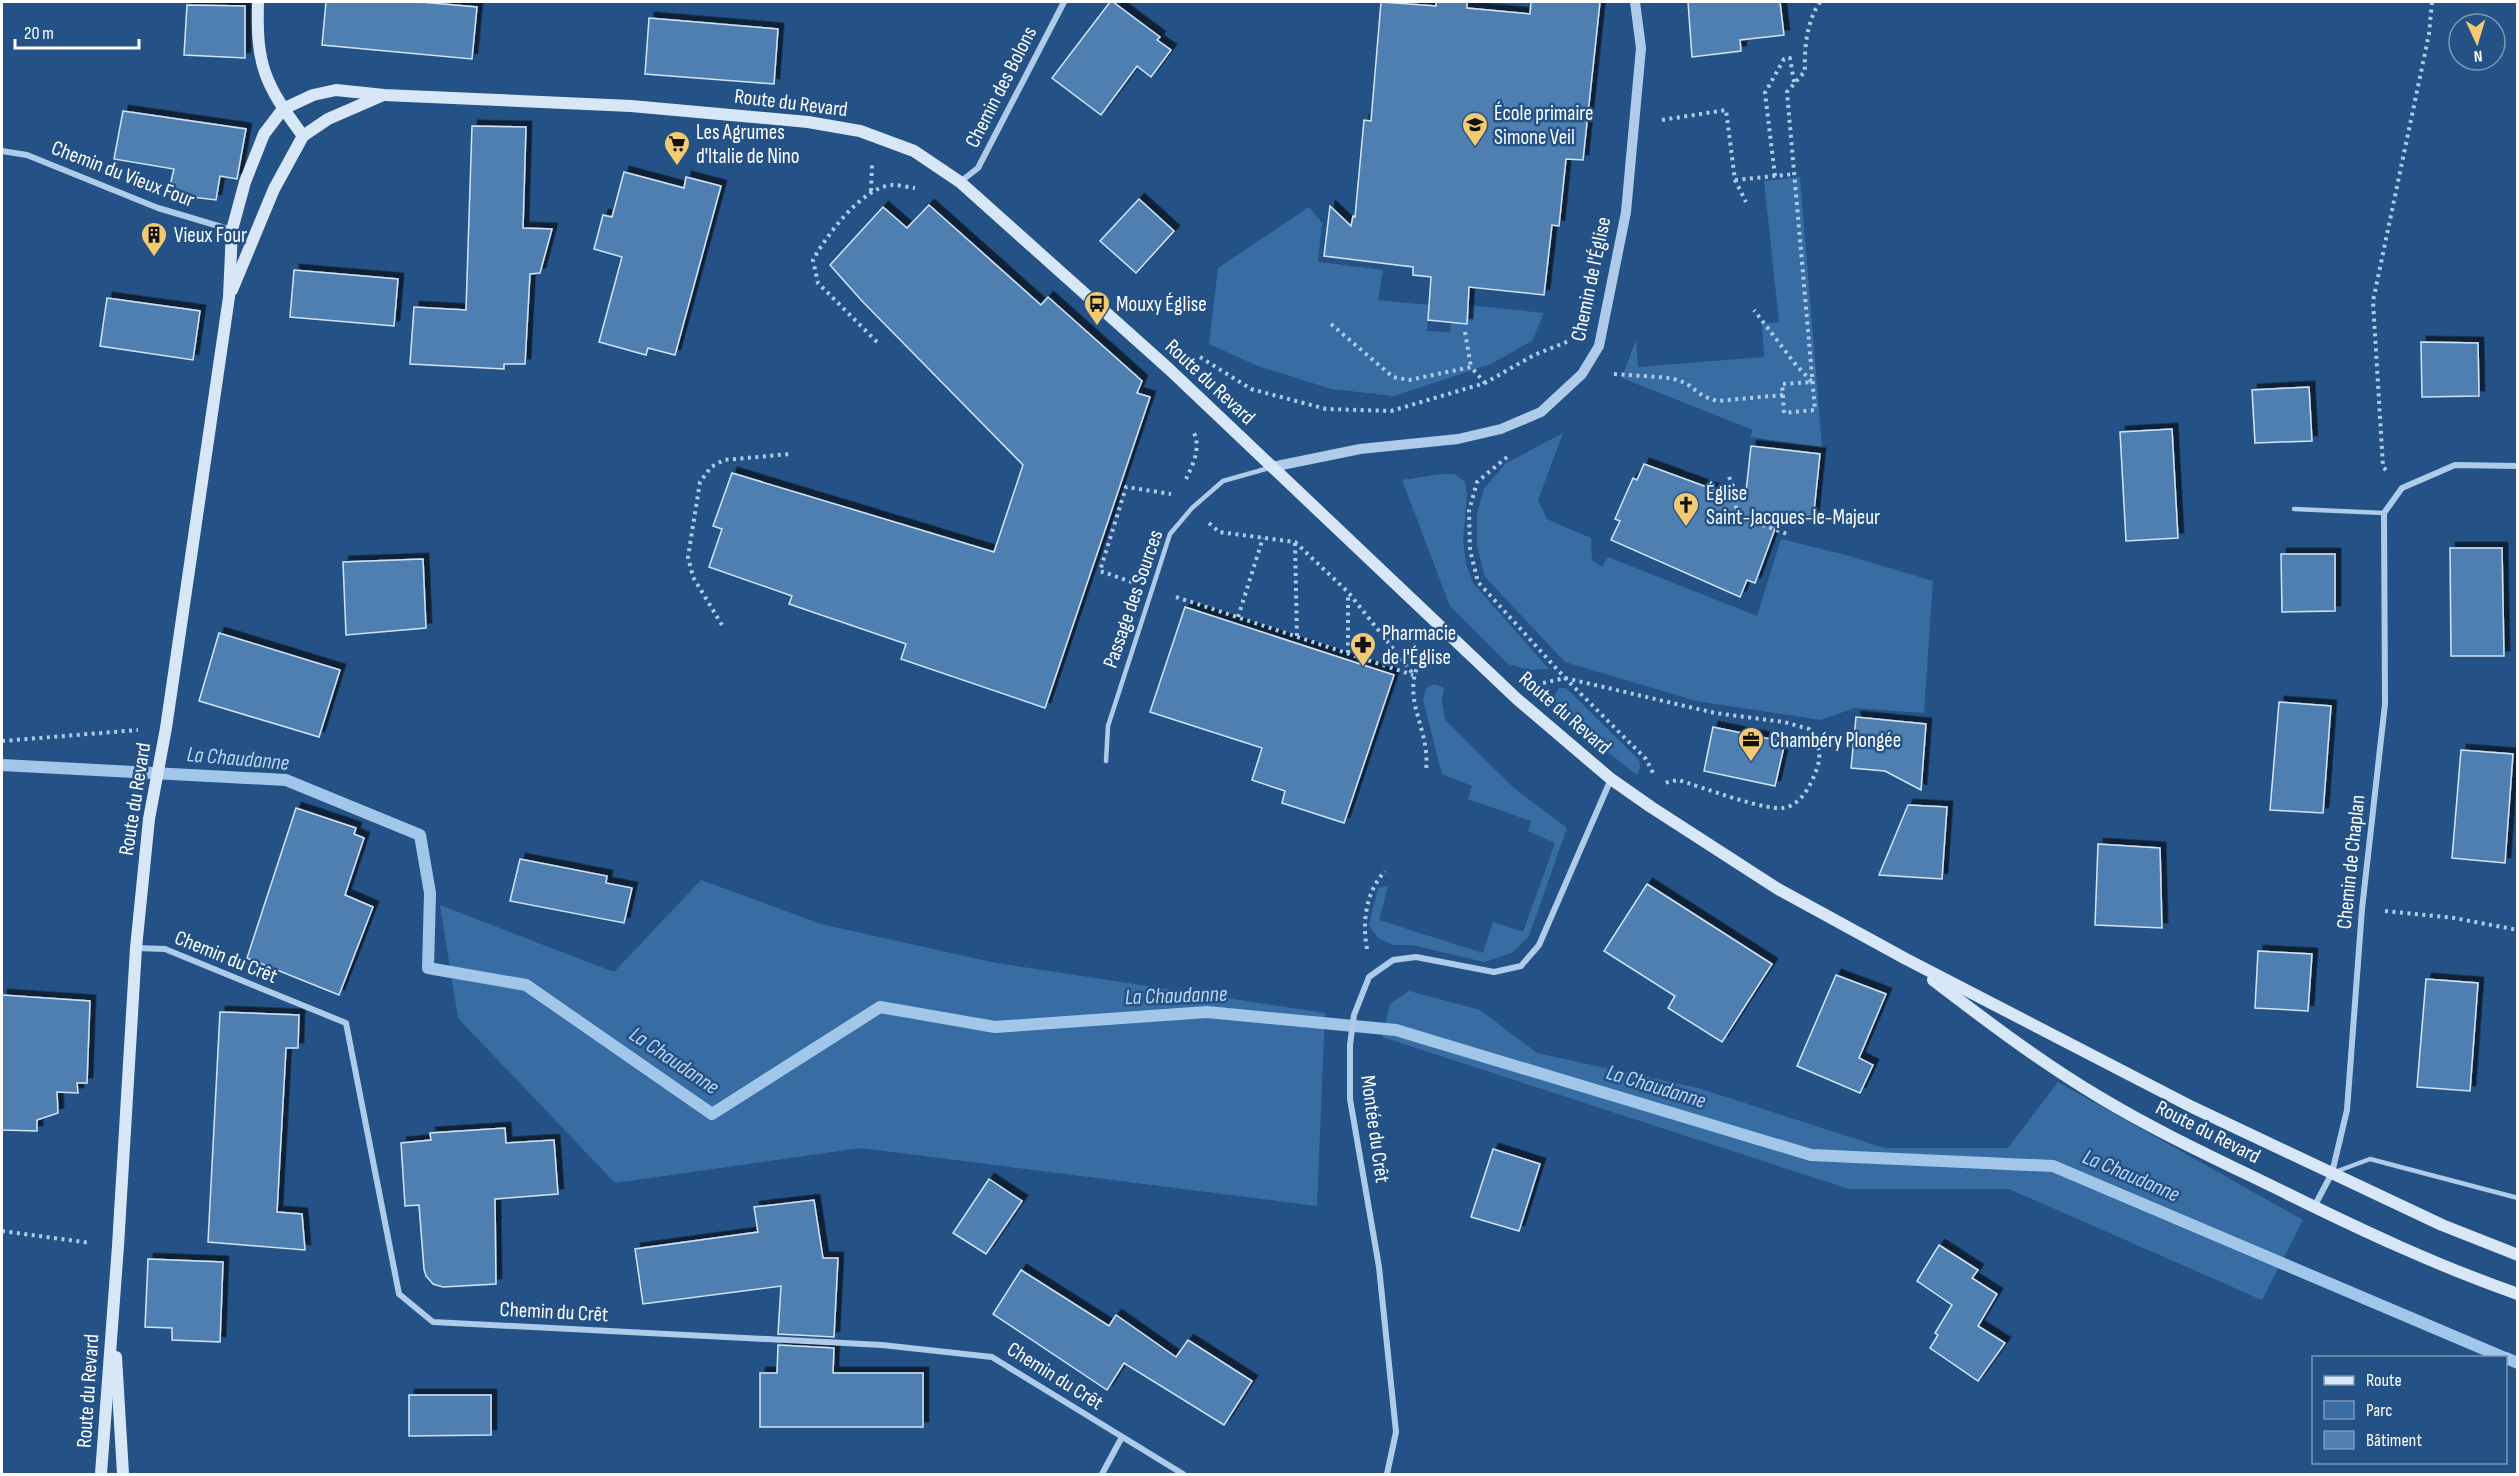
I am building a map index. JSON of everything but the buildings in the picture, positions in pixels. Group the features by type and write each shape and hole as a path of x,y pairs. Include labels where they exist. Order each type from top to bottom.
{"main road":[{"path":"258,2 260,61 275,97 303,136"},
{"name":"Route du Revard","path":"101,1474 118,1246 136,948 149,819 165,731 229,297 232,230 245,182 264,134 283,109 313,95 336,90 384,95 631,106 808,122 860,131 914,151 960,182 1169,369 1517,699 1611,779 1651,807 1778,889 1906,959 2192,1107 2442,1225 2517,1255"},
{"name":"Route du Revard","path":"229,297 274,189 303,136 328,119 384,95"},
{"name":"Route du Revard","path":"1906,959 2013,1041 2101,1098 2173,1138 2314,1207 2453,1271 2517,1294"},
{"name":"Route du Revard","path":"113,1311 123,1474"}],"street":[{"name":"Chemin des Bolons","path":"960,182 978,168 1064,2"},
{"name":"Chemin de l'Église","path":"1272,467 1360,449 1458,439 1501,429 1541,412 1582,374 1599,346 1626,212 1641,48 1635,2"},
{"name":"Chemin du Vieux Four","path":"2,151 27,155 158,208 232,230"},
{"path":"2384,513 2402,489 2455,465 2517,466"},
{"name":"Chemin de Chaplan","path":"2314,1207 2332,1173 2347,1110 2362,909 2385,704 2384,513"},
{"path":"1369,977 1393,960 1416,957 1494,972 1521,966 1539,945 1611,779"},
{"name":"Chemin du Crêt","path":"136,948 165,949 346,1023 399,1294 433,1322 882,1345 992,1357 1183,1474"},
{"name":"Montée du Crêt","path":"1369,977 1354,1015 1350,1045 1350,1099 1380,1267 1396,1432 1387,1474"},
{"path":"1102,1474 1122,1437"}],"lane":[{"name":"Passage des Sources","path":"1106,761 1108,726 1170,534 1192,508 1223,481 1272,467"},
{"path":"2295,509 2384,513"},
{"path":"2332,1173 2370,1159 2517,1198"}],"path":[{"path":"1812,382 1782,384 1785,413 1815,410 1787,92 1805,71 1805,52 1814,10 1821,2"},
{"path":"2402,489 2383,467 2373,301 2429,34 2432,2"},
{"path":"1775,176 1765,93 1784,59 1790,58 1795,83"},
{"path":"1635,116 1663,120 1726,110 1735,180 1746,202"},
{"path":"871,191 872,159"},
{"path":"1735,180 1794,174"},
{"path":"877,342 818,283 813,260 822,243 871,191 891,185 931,189 960,182"},
{"path":"1754,310 1812,382"},
{"path":"1331,324 1393,377 1409,380 1471,367"},
{"path":"1465,332 1471,367 1485,383"},
{"path":"1169,369 1191,351 1251,389 1326,409 1391,411 1485,383 1534,355 1574,339 1614,352 1613,374 1671,378 1686,383 1703,396 1717,401 1783,395"},
{"path":"1177,495 1194,464 1197,441 1193,430"},
{"path":"1515,452 1496,464 1477,482 1470,511 1470,550 1478,582 1565,678 1646,759 1658,784 1651,807"},
{"path":"722,626 693,577 688,557 700,482 711,467 724,460 790,454"},
{"path":"1728,477 1736,493 1736,515 1787,534"},
{"path":"1126,487 1177,495 1219,532 1295,542 1348,592 1414,675 1100,571 1126,487"},
{"path":"1238,617 1263,538"},
{"path":"1295,542 1297,637"},
{"path":"1348,592 1348,653"},
{"path":"1426,770 1428,754 1413,703 1414,675 1424,652 1443,627"},
{"path":"1565,678 1715,713 1784,722 1809,729 1819,744 1819,765 1807,793 1788,807 1768,808 1677,780 1658,784"},
{"path":"2,741 165,731"},
{"path":"1369,977 1364,921 1374,883 1385,871"},
{"path":"2362,909 2454,918 2517,930"},
{"path":"2,1231 118,1246"}],"green space":[{"path":"1800,177 1822,447 1750,437 1753,430 1622,378 1636,340 1638,367 1764,357 1762,324 1779,322 1764,181"},
{"path":"1309,207 1322,223 1318,262 1383,270 1378,300 1429,305 1427,331 1450,332 1451,322 1468,305 1544,313 1532,341 1491,364 1394,396 1331,389 1258,366 1209,344 1218,268"},
{"path":"1563,433 1538,500 1547,519 1591,538 1592,560 1602,567 1608,557 1757,616 1781,539 1846,555 1933,581 1924,713 1854,708 1821,720 1696,701 1565,662 1485,577 1477,546 1477,514 1484,489 1505,464"},
{"path":"1454,474 1465,482 1467,495 1463,540 1466,564 1473,583 1549,669 1530,670 1508,664 1450,606 1402,480"},
{"path":"1435,684 1444,688 1442,700 1445,720 1515,789 1567,828 1529,936 1512,953 1484,962 1412,945 1394,945 1378,938 1369,925 1378,888 1388,886 1379,920 1483,953 1493,922 1523,932 1555,843 1528,831 1531,821 1468,799 1472,786 1442,774 1423,700 1426,688"},
{"path":"1559,688 1566,688 1639,760 1640,768 1637,775 1557,712 1554,697"},
{"path":"701,880 821,924 996,963 1325,1013 1317,1206 861,1148 615,1183 458,1018 440,905 614,972"},
{"path":"1409,991 1480,1010 1537,1053 1698,1088 1884,1148 2008,1148 2058,1082 2303,1220 2262,1300 2009,1189 1849,1189 1382,1037 1390,1004"}],"waterway":[{"name":"La Chaudanne","path":"2,765 286,780 420,835 430,893 428,968 526,985 712,1114 880,1007 995,1027 1207,1012 1396,1030 1811,1155 2053,1166 2500,1356"},
{"name":"La Chaudanne","path":"2507,1358 2518,1363"}],"place":[{"name":"École primaire Simone Veil","path":"1475,148"},
{"name":"Les Agrumes d'Italie de Nino","path":"677,167"},
{"name":"Vieux Four","path":"154,258"},
{"name":"Mouxy Église","path":"1097,327"},
{"name":"Église Saint-Jacques-le-Majeur","path":"1686,528"},
{"name":"Pharmacie de l'Église","path":"1363,668"},
{"name":"Chambéry Plongée","path":"1751,763"}]}
